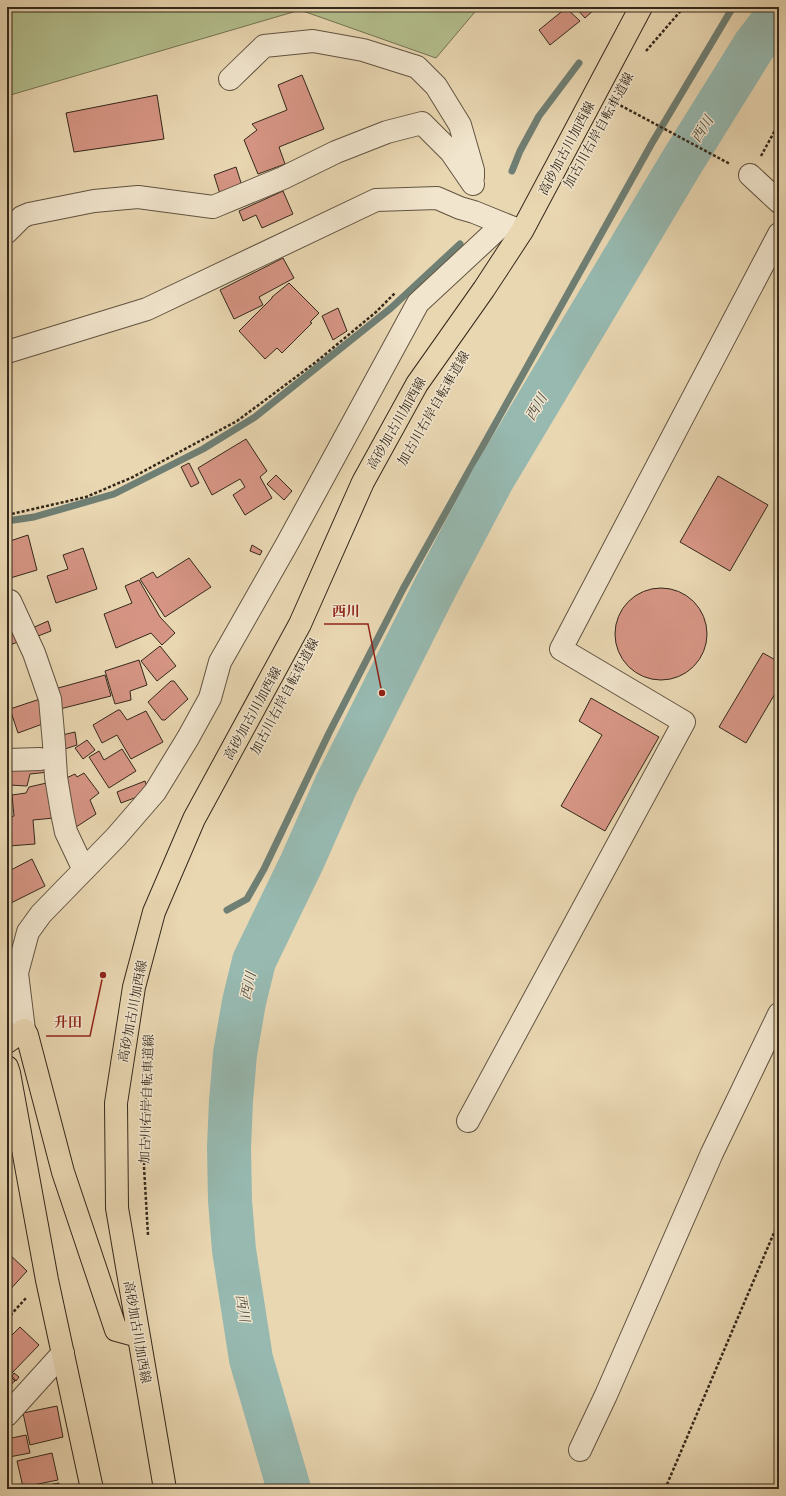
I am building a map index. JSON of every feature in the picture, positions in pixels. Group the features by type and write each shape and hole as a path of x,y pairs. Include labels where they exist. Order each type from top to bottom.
{"main road":[{"name":"高砂加古川加西線","path":"165,1489 117,1208 116,1103 134,987 154,912 194,819 300,624 363,482 417,384 484,289 512,228 641,7"},
{"path":"15,1036 27,1035 63,1172 116,1330 138,1336"},
{"path":"7,1067 10,1073 46,1280 92,1489"}],"street":[{"path":"230,79 264,46 313,41 363,50 417,66 436,86 460,125 473,170 473,184 467,210"},
{"path":"7,232 22,217 29,214 94,201 138,197 213,207 283,178 344,149 387,132 422,123 451,152 473,184"},
{"path":"750,175 779,202"},
{"path":"7,352 147,310 376,200 437,198 512,228 418,303 287,544 220,662 210,698 188,738 155,792 116,837 42,914 28,932 12,973 15,1036"},
{"path":"468,1121 684,722 561,649 779,234"},
{"path":"10,601 34,653 50,698 56,777 62,812 66,832 84,870"},
{"path":"7,760 40,759"},
{"path":"580,1450 606,1395 712,1153 779,1014"},
{"path":"7,1415 63,1353"}],"path":[{"path":"642,56 684,7"},
{"path":"636,114 750,175 779,123"},
{"path":"7,514 86,497 133,477 237,421 316,362 376,312 397,290"},
{"name":"加古川右岸自転車道線","path":"146,1076 144,1167 148,1241"},
{"path":"665,1489 779,1222"},
{"path":"7,1319 28,1296"}],"green space":[{"path":"7,7 479,7 436,58 300,10 7,96"}],"building":[{"path":"575,7 597,7 585,18"},
{"path":"566,8 580,21 550,45 539,30"},
{"path":"302,75 324,129 279,147 285,164 258,174 244,140 257,130 252,124 287,110 278,85"},
{"path":"157,95 164,139 74,152 66,113"},
{"path":"236,167 243,189 220,194 214,175"},
{"path":"283,191 293,214 262,228 256,215 243,221 239,211"},
{"path":"283,258 294,278 259,297 263,305 234,319 220,290"},
{"path":"289,283 319,313 310,322 312,323 282,353 277,348 265,359 239,331 272,297"},
{"path":"338,308 347,331 333,340 322,316"},
{"path":"246,439 267,471 260,477 272,498 245,515 233,495 245,487 240,479 212,495 198,468"},
{"path":"189,463 199,483 191,487 181,467"},
{"path":"276,475 292,491 284,500 267,484"},
{"path":"718,476 768,505 730,571 680,542"},
{"path":"28,535 37,570 7,579 7,542"},
{"path":"252,545 262,551 260,555 250,551"},
{"path":"83,548 97,589 56,603 47,576 68,569 63,555"},
{"path":"189,558 211,587 165,617 140,579 153,572 157,578"},
{"path":"139,580 160,617 175,633 162,645 151,633 116,648 104,614 132,603 125,586"},
{"path":"661,588 679,591 694,601 704,616 707,634 704,652 694,667 679,677 661,680 643,677 628,667 618,652 615,634 618,616 628,601 643,591"},
{"path":"7,621 18,642 7,646"},
{"path":"48,621 51,631 33,638 30,629"},
{"path":"160,646 176,666 157,681 141,661"},
{"path":"763,653 779,662 779,687 746,743 719,727"},
{"path":"139,660 147,685 130,691 131,700 115,704 105,671"},
{"path":"105,675 111,696 56,710 51,690"},
{"path":"171,681 174,681 188,699 165,720 162,720 148,702"},
{"path":"591,698 659,737 605,831 561,806 602,735 579,721"},
{"path":"40,699 48,722 18,733 10,709"},
{"path":"120,710 127,720 146,711 163,742 131,759 117,735 102,743 93,725"},
{"path":"75,732 77,745 62,750 58,736"},
{"path":"87,740 95,750 83,759 75,748"},
{"path":"122,749 136,771 109,788 89,757 99,751 104,760"},
{"path":"50,763 49,772 30,774 27,786 10,785 10,764"},
{"path":"84,773 99,793 90,800 96,814 70,831 62,780 75,774 77,777"},
{"path":"145,781 148,789 145,794 121,803 117,792"},
{"path":"51,782 54,818 33,820 35,844 9,846 7,818 14,816 12,795 26,793 29,787"},
{"path":"32,859 45,886 11,903 7,896 7,872"},
{"path":"7,1252 27,1271 7,1293"},
{"path":"20,1327 39,1345 12,1373 7,1369 7,1340"},
{"path":"7,1373 15,1381 10,1385 7,1382"},
{"path":"14,1373 19,1377 16,1381 12,1376"},
{"path":"57,1406 63,1437 30,1445 23,1413"},
{"path":"26,1435 30,1453 9,1457 7,1439"},
{"path":"52,1453 58,1480 23,1487 17,1461"},
{"path":"59,1483 60,1489 26,1489"}],"waterway":[{"path":"227,910 247,899 264,869 329,733 403,589 652,143 733,7"},
{"name":"西川","path":"289,1489 251,1359 234,1250 230,1201 229,1147 235,1054 244,1002 254,961 302,862 336,785 436,586 492,480 680,165 754,46 779,13"},
{"path":"512,171 520,151 539,116 579,63"},
{"path":"7,521 34,517 114,494 203,449 255,417 391,308 460,244"}],"place":[{"name":"西川","path":"382,693"},
{"name":"升田","path":"103,975"}]}
